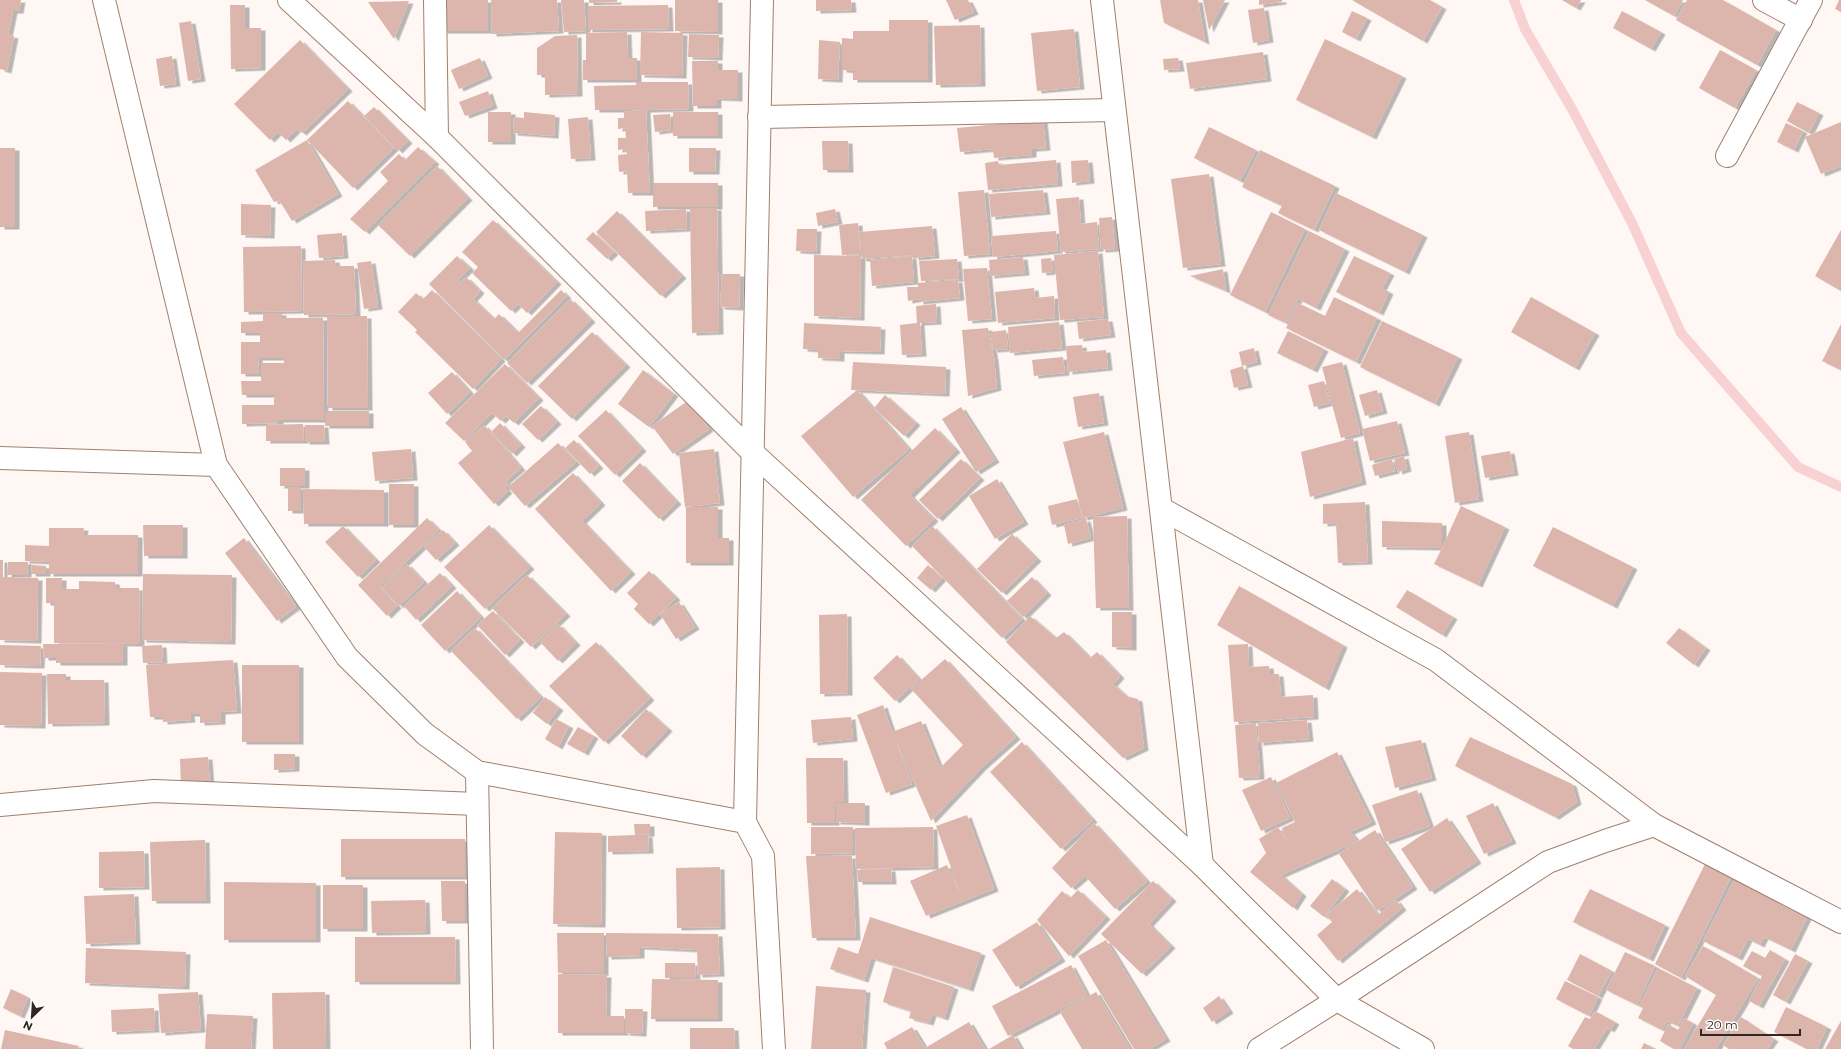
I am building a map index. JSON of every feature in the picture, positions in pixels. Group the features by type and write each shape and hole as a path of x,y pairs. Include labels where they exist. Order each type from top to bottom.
{"street":[{"path":"104,0 216,465 347,657 425,734 477,772 745,822"},
{"path":"289,0 436,138 753,453 1202,865 1337,1000 1423,1049"},
{"path":"435,0 436,138"},
{"path":"762,0 745,822 763,856 774,1049"},
{"path":"1102,0 1202,865"},
{"path":"1764,0 1801,20"},
{"path":"1727,156 1811,0"},
{"path":"759,117 1114,110"},
{"path":"0,458 216,465"},
{"path":"1162,509 1436,660 1654,825 1841,922"},
{"path":"477,772 482,1049"},
{"path":"0,805 154,791 478,804"},
{"path":"1259,1049 1337,1000 1548,862 1605,840 1654,825"}],"building":[{"path":"0,0 21,0 19,11 13,11 8,35 14,36 7,71 0,69"},
{"path":"442,0 488,0 488,31 443,31"},
{"path":"491,0 557,0 559,31 492,34"},
{"path":"561,0 584,0 586,31 564,32"},
{"path":"589,0 617,0 617,2 589,3"},
{"path":"675,0 718,0 718,32 675,31"},
{"path":"816,0 851,0 852,10 816,11"},
{"path":"946,0 968,0 974,12 955,20"},
{"path":"1160,0 1198,0 1205,42 1164,23"},
{"path":"1203,0 1225,0 1209,30"},
{"path":"1259,0 1282,0 1282,2 1259,5"},
{"path":"1352,0 1430,0 1442,7 1423,41"},
{"path":"1562,0 1581,0 1576,8"},
{"path":"1645,0 1683,0 1674,16"},
{"path":"1687,0 1723,0 1776,30 1757,65 1676,20"},
{"path":"1839,0 1841,0 1841,12 1835,9"},
{"path":"409,1 394,39 368,2"},
{"path":"230,5 245,5 245,28 261,28 261,68 231,69"},
{"path":"668,5 669,29 588,30 588,6"},
{"path":"1264,8 1269,40 1253,43 1248,10"},
{"path":"1352,11 1367,18 1356,39 1342,32"},
{"path":"1622,11 1661,32 1651,49 1613,28"},
{"path":"889,20 928,20 928,80 853,80 853,71 842,70 842,38 853,39 853,31 889,31"},
{"path":"191,21 201,79 188,81 179,23"},
{"path":"980,25 981,84 936,85 934,26"},
{"path":"1074,29 1080,87 1037,91 1031,33"},
{"path":"627,32 628,58 637,58 637,80 583,80 583,60 586,60 586,33"},
{"path":"641,32 683,33 682,76 640,75"},
{"path":"689,34 719,35 718,58 688,57"},
{"path":"577,35 578,94 545,95 545,75 537,75 537,48 555,36"},
{"path":"1325,39 1402,76 1372,137 1296,100"},
{"path":"300,40 348,89 302,133 297,129 286,140 278,132 270,140 234,104"},
{"path":"819,40 840,42 838,80 818,79"},
{"path":"1720,50 1756,70 1735,108 1699,88"},
{"path":"1263,52 1267,79 1190,89 1186,63"},
{"path":"172,56 176,84 160,86 156,59"},
{"path":"480,58 488,76 459,89 451,70"},
{"path":"1178,58 1180,69 1164,70 1163,59"},
{"path":"692,61 718,61 718,70 738,70 738,99 717,98 717,106 693,106"},
{"path":"636,82 688,82 689,109 646,110 650,193 628,193 627,171 619,172 618,155 627,154 626,149 618,150 618,138 626,138 625,128 618,129 618,118 624,118 624,112 640,110 595,110 594,86 636,85"},
{"path":"488,91 493,106 465,116 459,102"},
{"path":"348,101 394,148 353,188 307,140"},
{"path":"1797,102 1819,113 1809,133 1787,121"},
{"path":"374,107 408,141 398,151 364,116"},
{"path":"488,112 511,112 511,142 488,142"},
{"path":"524,112 555,115 554,136 513,133 514,117 524,118"},
{"path":"673,112 718,112 718,136 673,136"},
{"path":"670,114 671,130 655,132 653,115"},
{"path":"588,117 591,158 571,159 568,119"},
{"path":"1043,120 1046,148 1032,149 1032,155 994,158 993,149 960,152 957,128"},
{"path":"1841,122 1841,166 1821,174 1805,137"},
{"path":"1786,123 1803,131 1794,150 1777,142"},
{"path":"1209,127 1256,150 1240,181 1194,158"},
{"path":"307,140 338,194 292,221 279,200 274,202 255,170"},
{"path":"822,141 848,141 849,170 823,170"},
{"path":"418,147 435,162 365,232 350,219 388,181 380,172 399,154 405,160"},
{"path":"0,148 15,148 15,227 0,227"},
{"path":"689,148 716,148 715,172 689,172"},
{"path":"1260,150 1335,186 1314,230 1278,213 1282,206 1242,187"},
{"path":"1056,160 1058,184 988,190 985,163 998,161 999,165"},
{"path":"1088,160 1090,181 1072,183 1071,161"},
{"path":"437,166 468,198 410,256 378,225"},
{"path":"1209,174 1221,264 1183,268 1171,179"},
{"path":"653,183 718,183 718,207 653,207"},
{"path":"984,190 990,254 964,256 958,192"},
{"path":"1043,190 1046,212 991,217 989,194"},
{"path":"1336,193 1423,235 1405,272 1319,230"},
{"path":"1079,197 1081,224 1097,222 1099,249 1061,252 1056,199"},
{"path":"241,204 271,205 270,236 241,235"},
{"path":"690,208 717,208 719,332 692,333"},
{"path":"686,209 687,229 646,231 645,211"},
{"path":"835,209 838,222 818,226 816,213"},
{"path":"617,211 682,276 661,296 596,232"},
{"path":"1271,212 1305,229 1265,312 1230,295"},
{"path":"1112,217 1115,249 1101,250 1099,218"},
{"path":"493,220 557,282 527,313 518,304 511,311 472,273 478,267 462,252"},
{"path":"858,223 860,254 842,255 839,225"},
{"path":"932,226 935,256 914,258 914,255 862,259 859,232"},
{"path":"797,229 817,229 816,252 796,251"},
{"path":"1841,230 1841,291 1815,276"},
{"path":"1056,231 1058,251 993,257 991,236"},
{"path":"1309,231 1345,249 1316,308 1298,299 1286,323 1268,315"},
{"path":"593,232 614,252 607,259 586,239"},
{"path":"342,233 344,256 319,258 317,235"},
{"path":"301,246 302,311 244,312 243,247"},
{"path":"1098,251 1104,317 1060,320 1054,255"},
{"path":"814,255 861,256 860,318 814,316"},
{"path":"457,256 470,268 458,280 461,283 466,277 480,291 473,299 494,319 499,314 518,333 561,290 567,296 504,360 429,284"},
{"path":"912,256 914,282 872,286 870,260"},
{"path":"1354,256 1390,273 1382,288 1389,292 1379,313 1336,292"},
{"path":"1023,257 1025,273 990,276 989,260"},
{"path":"1051,258 1053,272 1042,273 1041,259"},
{"path":"957,259 959,279 921,281 919,261"},
{"path":"335,260 336,266 354,266 356,314 304,315 303,261"},
{"path":"371,261 378,307 364,309 357,263"},
{"path":"987,268 992,319 968,321 963,269"},
{"path":"1223,269 1226,291 1190,276"},
{"path":"722,274 740,274 739,308 720,307"},
{"path":"958,280 960,298 919,302 919,299 908,301 907,287 918,287 917,283"},
{"path":"1034,288 1035,298 1054,296 1055,318 998,323 995,292"},
{"path":"432,290 501,359 473,389 415,332 417,330 398,312 416,293 423,299"},
{"path":"1334,297 1377,318 1356,362 1286,328 1298,303 1325,316"},
{"path":"1531,297 1595,333 1575,368 1511,332"},
{"path":"570,299 591,320 527,383 507,363"},
{"path":"936,304 937,322 920,323 922,354 902,355 900,325 917,323 916,306"},
{"path":"263,313 282,313 282,318 323,318 324,420 279,420 279,423 242,424 242,405 274,405 274,395 242,395 241,381 261,381 261,363 284,363 284,358 258,358 259,374 241,374 241,342 260,342 260,333 241,333 241,322 263,321"},
{"path":"327,316 367,316 368,408 328,408"},
{"path":"1108,319 1111,335 1079,339 1077,322"},
{"path":"1382,321 1458,357 1435,404 1360,367"},
{"path":"1059,322 1062,348 1010,353 1008,327"},
{"path":"804,323 881,327 880,352 840,351 840,359 818,358 818,350 803,349"},
{"path":"1841,324 1841,370 1822,361"},
{"path":"988,328 994,358 997,388 968,396 962,330"},
{"path":"1006,330 1008,349 993,350 991,332"},
{"path":"1288,331 1324,349 1313,370 1277,353"},
{"path":"592,332 626,365 572,419 538,386"},
{"path":"1082,345 1083,352 1106,350 1108,368 1068,372 1066,346"},
{"path":"1254,348 1257,362 1242,366 1239,352"},
{"path":"1063,357 1065,373 1034,376 1032,360"},
{"path":"853,362 946,367 945,394 851,390"},
{"path":"1342,362 1360,433 1341,438 1322,367"},
{"path":"505,364 539,398 514,423 506,416 501,421 492,413 464,441 445,423"},
{"path":"1243,366 1248,385 1234,388 1230,370"},
{"path":"643,370 674,394 649,427 618,404"},
{"path":"452,372 470,392 447,414 428,393"},
{"path":"1324,381 1330,403 1314,407 1308,385"},
{"path":"857,390 909,449 853,497 801,436"},
{"path":"1377,390 1383,411 1365,416 1359,395"},
{"path":"1099,393 1104,423 1078,427 1073,397"},
{"path":"885,395 916,423 904,436 874,408"},
{"path":"689,400 709,429 673,454 652,426"},
{"path":"541,406 557,422 538,440 522,424"},
{"path":"961,407 995,460 976,472 942,419"},
{"path":"606,410 642,449 615,475 578,436"},
{"path":"325,411 369,411 369,426 325,426"},
{"path":"1397,421 1405,453 1370,461 1362,429"},
{"path":"500,423 521,445 512,454 491,432"},
{"path":"303,424 304,441 266,441 266,425"},
{"path":"305,425 324,425 325,442 305,442"},
{"path":"484,425 521,468 506,481 509,484 505,488 508,491 494,504 458,463 472,451 465,442"},
{"path":"935,428 956,450 910,495 934,519 906,546 861,500"},
{"path":"1104,432 1123,508 1083,518 1063,442"},
{"path":"1469,432 1479,499 1455,503 1445,436"},
{"path":"1353,438 1362,482 1310,497 1301,452"},
{"path":"574,440 599,466 590,474 565,448"},
{"path":"558,443 576,462 525,506 508,487"},
{"path":"411,449 413,478 375,481 372,452"},
{"path":"714,449 720,503 685,507 679,453"},
{"path":"1510,451 1514,473 1485,478 1481,456"},
{"path":"1404,456 1407,469 1398,472 1394,459"},
{"path":"961,459 980,478 938,519 919,500"},
{"path":"1392,459 1395,471 1375,476 1372,465"},
{"path":"640,463 677,502 659,519 622,481"},
{"path":"280,468 305,468 305,486 280,486"},
{"path":"573,473 601,503 582,521 631,572 611,591 535,509"},
{"path":"997,479 1024,522 995,539 969,496"},
{"path":"389,484 414,484 414,525 389,525"},
{"path":"288,487 301,487 301,511 288,511"},
{"path":"303,489 384,490 384,524 304,524"},
{"path":"1077,499 1082,518 1052,525 1048,506"},
{"path":"1365,502 1368,562 1338,563 1336,523 1323,524 1323,504"},
{"path":"1461,506 1505,527 1478,585 1434,564"},
{"path":"686,507 718,507 718,538 729,538 729,563 686,563"},
{"path":"1127,516 1129,608 1096,608 1093,517"},
{"path":"427,518 439,530 380,587 397,606 387,616 358,585"},
{"path":"1086,519 1091,538 1068,544 1064,525"},
{"path":"1382,521 1442,523 1442,548 1382,547"},
{"path":"143,525 183,525 183,556 144,556"},
{"path":"489,525 530,567 485,609 444,567"},
{"path":"343,526 376,560 358,577 325,542"},
{"path":"932,526 1022,619 1002,638 912,546"},
{"path":"1553,527 1633,567 1613,606 1533,566"},
{"path":"49,528 84,528 83,535 138,535 138,574 49,574 49,562 25,561 25,545 49,546"},
{"path":"443,530 455,543 436,560 424,547"},
{"path":"1012,534 1037,559 1002,593 977,569"},
{"path":"244,538 296,607 277,621 225,553"},
{"path":"0,560 3,560 3,577 38,578 37,641 0,640"},
{"path":"8,562 28,562 27,575 7,575"},
{"path":"407,564 424,582 399,606 382,588"},
{"path":"32,565 46,566 46,574 31,574"},
{"path":"928,565 942,578 931,590 917,578"},
{"path":"649,571 676,598 649,624 634,609 638,604 627,593"},
{"path":"440,573 452,586 416,620 404,606"},
{"path":"143,574 232,575 231,642 142,640"},
{"path":"527,575 566,614 531,647 492,608"},
{"path":"1032,577 1047,593 1023,617 1007,601"},
{"path":"46,578 62,578 62,589 79,589 79,581 115,582 116,588 139,588 140,644 54,643 54,603 46,603"},
{"path":"1239,586 1343,645 1325,688 1217,625"},
{"path":"1407,590 1453,617 1442,635 1396,607"},
{"path":"457,591 481,617 445,651 421,625"},
{"path":"679,602 695,627 676,639 660,614"},
{"path":"493,611 520,640 505,655 477,625"},
{"path":"1112,612 1132,612 1132,648 1112,647"},
{"path":"847,614 848,693 820,694 819,615"},
{"path":"1030,616 1056,638 1064,632 1090,658 1097,652 1120,676 1113,684 1126,696 1138,699 1144,748 1123,758 1006,642"},
{"path":"558,624 576,643 558,661 540,642"},
{"path":"475,628 541,697 517,719 451,651"},
{"path":"1679,628 1706,648 1694,665 1666,643"},
{"path":"596,642 650,698 604,742 549,686"},
{"path":"43,644 123,644 123,663 56,663 56,658 44,658"},
{"path":"1248,644 1249,667 1269,666 1270,674 1279,674 1281,697 1313,695 1314,717 1234,722 1228,645"},
{"path":"0,645 41,646 40,666 0,665"},
{"path":"162,645 163,662 143,663 142,646"},
{"path":"897,655 919,679 895,701 873,678"},
{"path":"945,659 1016,737 982,767 931,821 894,736 912,784 886,793 857,715 883,705 892,732 921,721 940,768 963,745 911,689"},
{"path":"233,660 237,711 221,712 221,722 200,723 200,714 190,714 191,720 163,722 163,717 150,717 146,665"},
{"path":"242,665 299,665 299,742 242,742"},
{"path":"0,672 42,673 41,726 0,725"},
{"path":"47,674 66,674 66,680 104,680 105,723 48,724"},
{"path":"545,697 559,708 547,724 533,713"},
{"path":"646,709 668,729 642,756 621,736"},
{"path":"851,717 853,739 813,743 811,720"},
{"path":"556,719 569,726 558,747 545,739"},
{"path":"1307,720 1309,739 1259,743 1258,723"},
{"path":"1256,723 1260,777 1239,778 1235,725"},
{"path":"578,727 594,736 584,753 567,744"},
{"path":"1470,737 1572,784 1577,802 1555,817 1455,766"},
{"path":"1421,740 1432,778 1395,788 1385,747"},
{"path":"1022,742 1093,820 1061,849 990,772"},
{"path":"1337,752 1372,822 1350,832 1358,841 1281,875 1302,894 1293,908 1250,872 1266,853 1259,839 1278,827 1287,841 1282,828 1295,822 1276,783"},
{"path":"274,754 295,754 295,769 274,770"},
{"path":"208,757 210,785 181,786 180,759"},
{"path":"806,758 843,758 844,802 835,802 835,823 807,823"},
{"path":"1271,777 1290,818 1261,831 1242,790"},
{"path":"1417,790 1430,826 1385,842 1372,805"},
{"path":"836,803 865,803 865,823 836,822"},
{"path":"1493,803 1512,841 1484,854 1466,816"},
{"path":"967,815 994,889 926,916 910,881 947,865 961,895 936,826"},
{"path":"1447,818 1477,861 1430,892 1401,849"},
{"path":"1094,823 1147,881 1115,909 1085,876 1071,888 1052,868"},
{"path":"634,824 650,824 650,834 637,835 648,835 649,851 608,852 608,836 635,835"},
{"path":"811,827 853,827 853,853 811,854"},
{"path":"933,827 934,867 856,869 855,828"},
{"path":"1375,830 1413,887 1377,911 1339,854"},
{"path":"555,832 602,833 601,925 553,924"},
{"path":"341,839 465,839 465,877 341,877"},
{"path":"205,840 206,901 152,901 150,842"},
{"path":"144,851 145,887 99,888 99,852"},
{"path":"806,856 852,856 856,938 812,938"},
{"path":"1707,860 1733,873 1681,978 1655,964"},
{"path":"720,867 721,927 677,928 676,868"},
{"path":"891,869 892,882 858,882 857,870"},
{"path":"1737,875 1810,911 1791,950 1764,937 1760,945 1748,939 1738,958 1703,941"},
{"path":"1332,879 1345,889 1324,917 1310,906"},
{"path":"441,881 465,881 465,921 442,921"},
{"path":"1153,881 1172,899 1149,924 1171,946 1142,974 1101,934"},
{"path":"224,882 316,883 316,940 224,940"},
{"path":"323,885 363,885 363,929 323,929"},
{"path":"1357,889 1378,915 1396,900 1402,908 1338,961 1317,935 1332,922 1326,915"},
{"path":"1590,889 1665,925 1649,959 1573,922"},
{"path":"1078,890 1106,917 1069,956 1037,920 1062,891 1070,898"},
{"path":"134,894 136,942 86,944 84,896"},
{"path":"425,900 426,932 372,933 371,901"},
{"path":"870,917 981,953 969,989 871,958 864,980 830,969 838,947 858,954"},
{"path":"1037,922 1061,959 1016,987 992,950"},
{"path":"557,933 604,933 604,973 558,973"},
{"path":"606,933 718,934 720,974 698,975 697,950 640,947 640,956 607,957"},
{"path":"355,937 455,937 456,982 355,982"},
{"path":"1106,940 1166,1039 1149,1049 1134,1049 1078,956"},
{"path":"1703,946 1758,978 1716,1049 1684,1049 1716,995 1685,976"},
{"path":"86,948 186,952 185,987 85,983"},
{"path":"1770,950 1785,959 1759,1006 1749,1001 1762,976 1743,966 1752,951 1765,958"},
{"path":"1625,952 1655,966 1637,1005 1606,990"},
{"path":"1580,954 1612,971 1598,996 1567,980"},
{"path":"1795,954 1808,961 1786,1002 1773,995"},
{"path":"665,963 695,963 696,978 665,978"},
{"path":"1071,965 1087,995 1008,1036 992,1006"},
{"path":"893,967 954,987 944,1018 932,1014 929,1023 909,1018 911,1011 883,1002"},
{"path":"1658,968 1697,988 1678,1026 1667,1021 1662,1030 1638,1018 1643,1008 1639,1006"},
{"path":"558,974 607,975 606,1016 624,1016 624,1033 558,1033"},
{"path":"652,979 718,980 718,1019 651,1019"},
{"path":"1565,981 1598,997 1589,1016 1556,999"},
{"path":"816,986 866,990 862,1049 811,1049"},
{"path":"11,989 28,997 20,1016 3,1008"},
{"path":"198,992 201,1030 161,1033 158,994"},
{"path":"325,992 326,1049 273,1049 272,993"},
{"path":"1096,992 1130,1049 1082,1049 1060,1012"},
{"path":"1219,996 1229,1011 1212,1022 1203,1008"},
{"path":"1786,1007 1827,1027 1817,1049 1807,1049 1774,1032"},
{"path":"154,1008 155,1030 112,1032 111,1010"},
{"path":"625,1009 643,1009 642,1034 625,1033"},
{"path":"1595,1011 1615,1022 1610,1030 1607,1028 1594,1049 1573,1049 1568,1046 1585,1017 1590,1019"},
{"path":"207,1014 253,1016 251,1049 205,1049"},
{"path":"1741,1017 1774,1039 1767,1049 1729,1049 1723,1045"},
{"path":"1684,1018 1693,1023 1680,1049 1674,1049 1660,1041 1668,1024 1678,1030"},
{"path":"1841,1021 1841,1049 1825,1049"},
{"path":"969,1022 985,1049 887,1049 884,1043 912,1027 925,1048"},
{"path":"690,1028 734,1028 735,1049 690,1049"},
{"path":"5,1030 79,1046 78,1049 1,1049"},
{"path":"1013,1035 1021,1049 989,1049"},
{"path":"1644,1043 1656,1049 1641,1049"}],"waterway":[{"path":"1514,0 1525,29 1572,109 1632,223 1681,333 1798,467 1841,487"}]}
